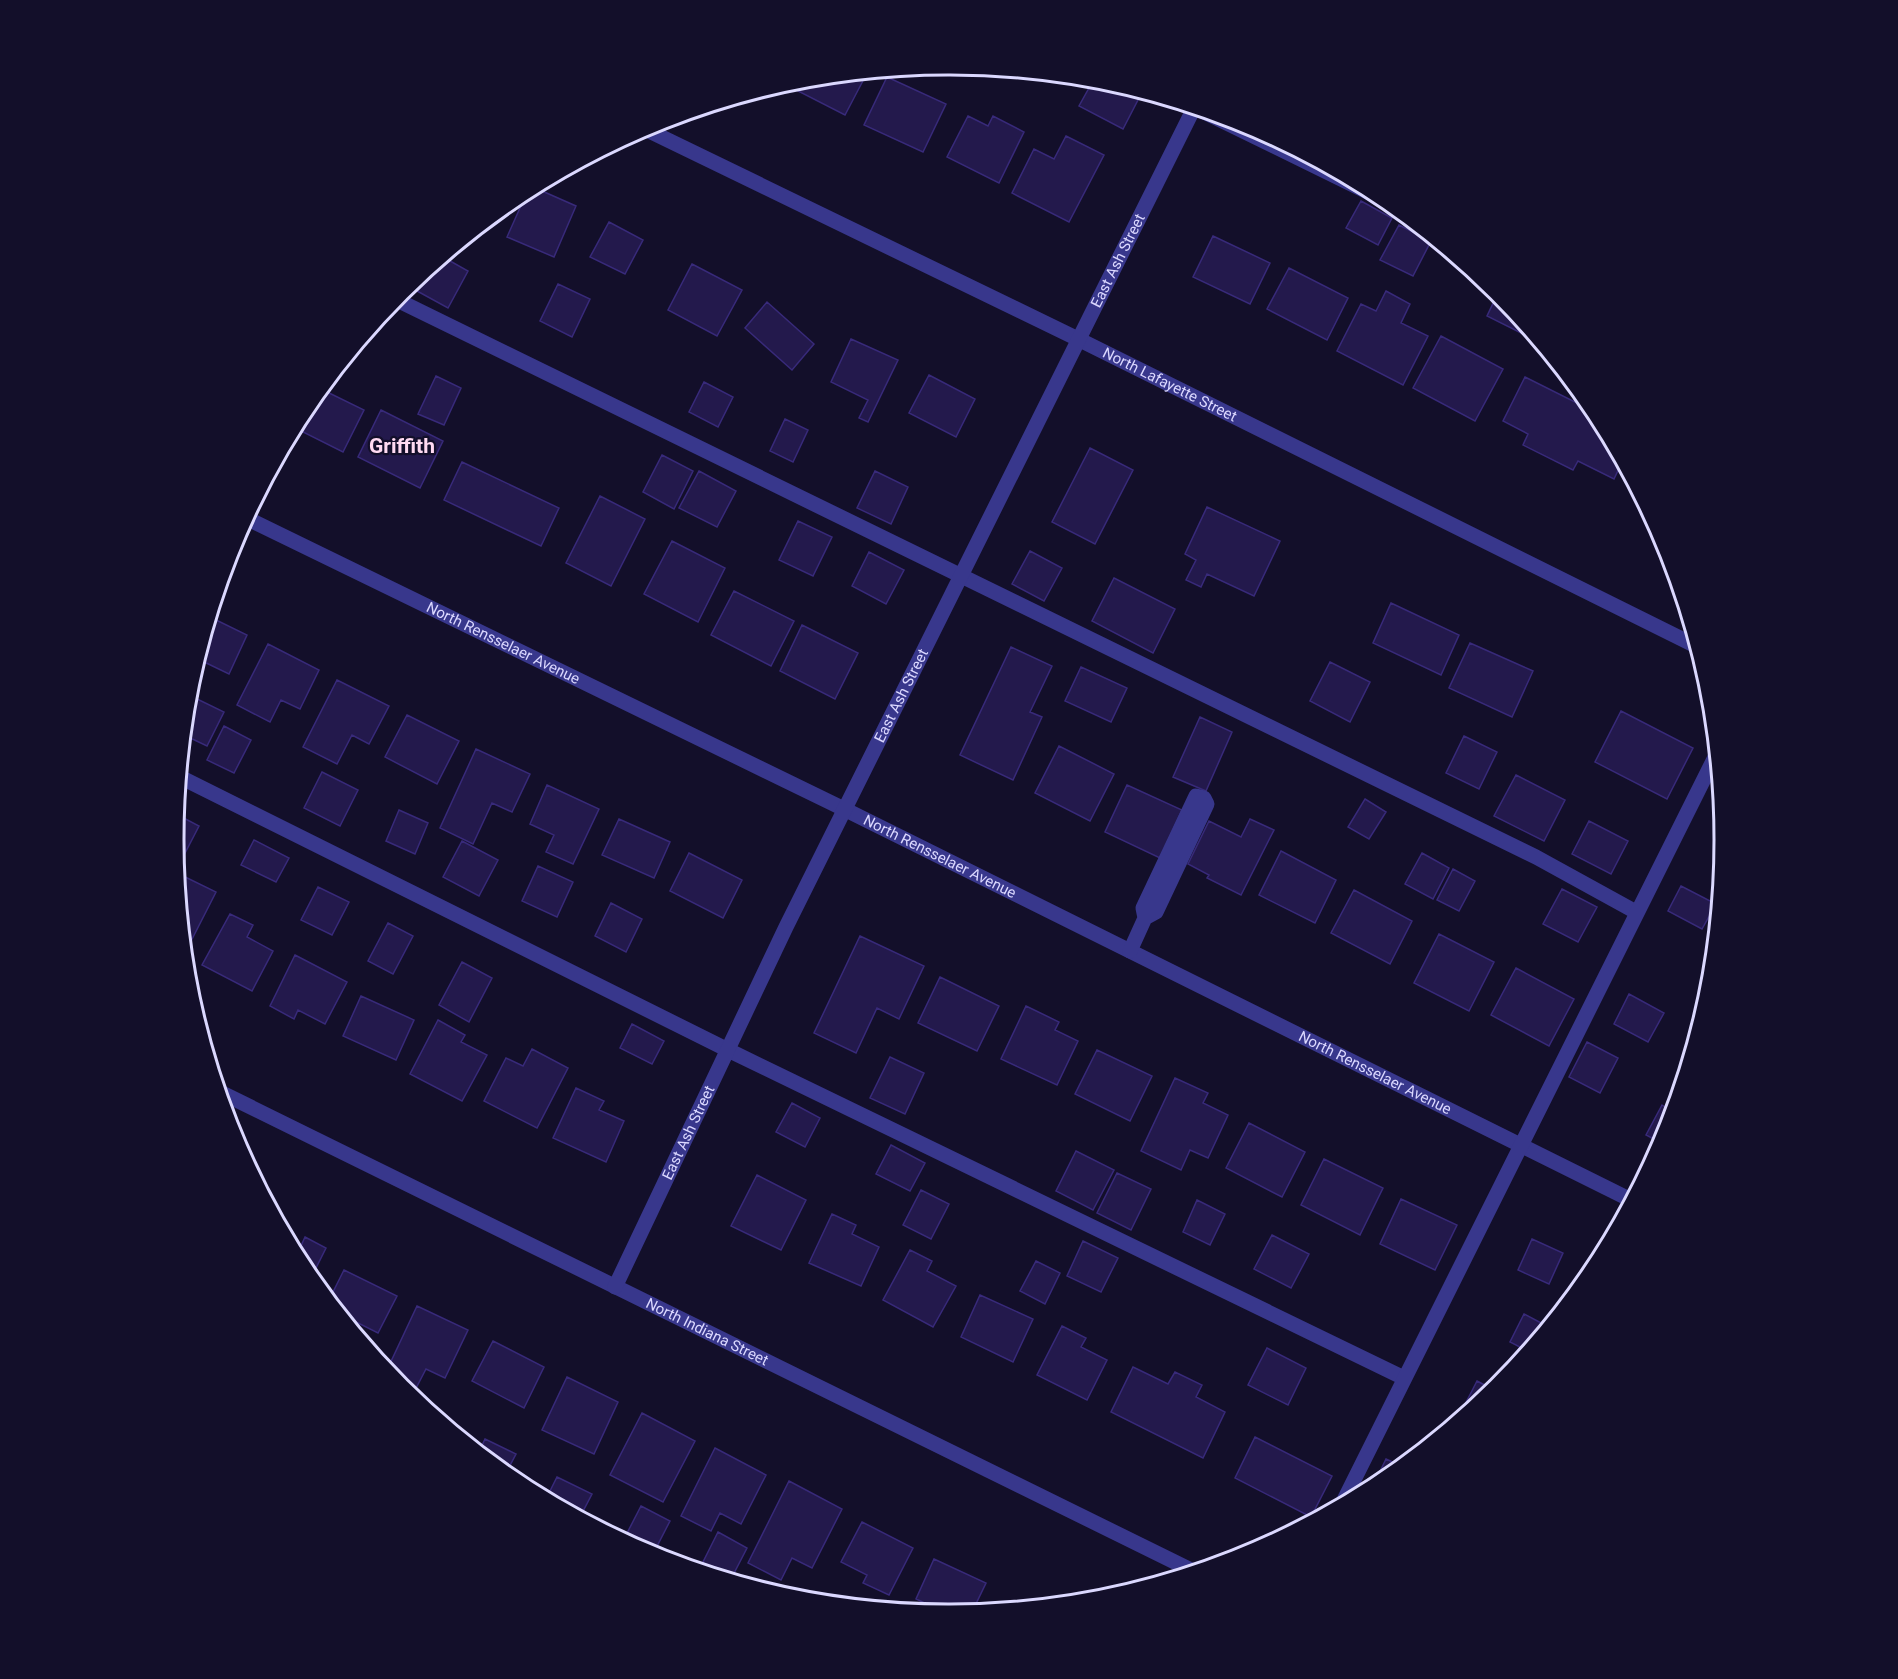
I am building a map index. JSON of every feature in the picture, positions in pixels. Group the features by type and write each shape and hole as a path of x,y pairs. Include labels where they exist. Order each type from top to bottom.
{"street":[{"name":"East Ash Street","path":"615,1287 844,809 1191,115"},
{"name":"North Lafayette Street","path":"655,134 1080,340 1687,641"},
{"path":"404,303 1536,857 1636,912"},
{"name":"North Rensselaer Avenue","path":"254,522 844,809 1625,1197"},
{"path":"1348,1491 1519,1145 1710,767"},
{"path":"187,780 728,1050 1404,1378"},
{"path":"1130,951 1145,918 1143,908 1191,806 1196,796 1204,798 1207,804 1156,912 1145,918"},
{"name":"North Indiana Street","path":"229,1097 1184,1566"}],"building":[{"path":"886,78 946,104 923,152 864,125"},
{"path":"863,81 845,115 798,91 849,82"},
{"path":"1089,88 1138,99 1123,129 1079,106"},
{"path":"968,116 988,126 993,116 1024,132 999,183 947,157"},
{"path":"1066,136 1104,155 1069,222 1012,193 1034,149 1054,159"},
{"path":"544,192 576,206 554,257 507,237 521,206"},
{"path":"1361,201 1392,218 1378,245 1346,228"},
{"path":"609,222 643,240 625,274 590,257"},
{"path":"1399,225 1412,231 1429,245 1413,276 1380,260"},
{"path":"1213,236 1270,263 1250,304 1193,277"},
{"path":"450,261 468,271 448,308 417,291"},
{"path":"692,264 742,290 717,336 668,310"},
{"path":"1289,268 1348,298 1327,340 1267,309"},
{"path":"558,284 590,299 572,337 540,321"},
{"path":"1386,291 1410,304 1401,323 1428,336 1403,385 1337,351 1361,304 1376,311"},
{"path":"767,302 814,344 792,370 745,328"},
{"path":"1493,303 1523,334 1487,316"},
{"path":"1441,336 1503,369 1475,421 1413,388"},
{"path":"851,339 898,360 868,422 859,418 868,400 831,382"},
{"path":"929,375 975,399 956,437 909,413"},
{"path":"436,376 461,388 444,425 418,414"},
{"path":"1525,377 1576,403 1618,470 1614,479 1578,461 1573,470 1523,445 1528,434 1503,421"},
{"path":"704,382 733,397 718,427 689,412"},
{"path":"329,393 364,410 343,452 303,432"},
{"path":"381,410 443,441 420,488 358,457"},
{"path":"785,419 808,430 793,462 770,451"},
{"path":"1090,448 1133,470 1095,544 1052,522"},
{"path":"662,455 693,471 674,509 643,492"},
{"path":"462,462 559,508 541,546 444,500"},
{"path":"699,471 736,491 717,527 679,508"},
{"path":"875,471 908,487 891,524 857,508"},
{"path":"600,496 645,519 611,586 566,563"},
{"path":"1207,507 1280,541 1254,596 1207,574 1201,587 1186,580 1196,560 1185,554"},
{"path":"798,521 832,537 813,576 779,560"},
{"path":"672,541 725,568 698,622 644,594"},
{"path":"1030,551 1062,568 1044,601 1012,584"},
{"path":"869,552 904,570 886,604 852,586"},
{"path":"1114,578 1175,609 1153,653 1092,621"},
{"path":"734,591 794,621 771,666 711,635"},
{"path":"1391,603 1459,635 1441,675 1373,643"},
{"path":"217,621 247,635 229,674 206,663"},
{"path":"802,625 858,653 835,699 780,671"},
{"path":"1470,643 1533,671 1512,717 1449,688"},
{"path":"268,644 319,670 300,709 281,700 270,722 237,705"},
{"path":"1011,647 1052,666 1030,712 1042,717 1013,780 960,755"},
{"path":"1330,662 1370,682 1350,722 1310,701"},
{"path":"1081,667 1127,688 1111,722 1065,701"},
{"path":"337,680 389,706 369,744 352,735 337,764 303,747"},
{"path":"198,699 224,712 207,746 191,738"},
{"path":"1621,711 1693,748 1667,799 1595,762"},
{"path":"407,715 459,741 437,784 385,757"},
{"path":"1200,717 1232,732 1206,791 1173,777"},
{"path":"224,726 251,740 234,773 207,760"},
{"path":"1464,736 1497,752 1479,789 1446,773"},
{"path":"1059,746 1114,774 1090,821 1035,793"},
{"path":"476,749 530,774 512,812 492,803 473,844 440,828"},
{"path":"322,772 358,790 340,826 304,808"},
{"path":"1516,775 1565,800 1544,841 1494,816"},
{"path":"547,785 599,809 573,864 546,852 554,835 530,824"},
{"path":"1127,785 1182,810 1160,858 1105,832"},
{"path":"1365,799 1386,812 1369,839 1348,827"},
{"path":"399,810 428,823 415,854 386,841"},
{"path":"185,819 199,826 185,854"},
{"path":"619,819 670,842 654,878 602,855"},
{"path":"1250,819 1274,830 1241,895 1207,878 1209,875 1188,864 1209,821 1241,837"},
{"path":"1589,821 1628,841 1611,874 1572,854"},
{"path":"254,840 289,858 276,882 241,865"},
{"path":"462,841 498,860 479,896 443,877"},
{"path":"1281,851 1336,880 1315,923 1259,895"},
{"path":"689,853 742,880 723,918 670,891"},
{"path":"1422,853 1449,868 1433,899 1405,884"},
{"path":"538,866 573,882 557,917 522,901"},
{"path":"1453,869 1475,881 1459,911 1437,900"},
{"path":"185,877 216,892 191,941"},
{"path":"1681,886 1711,901 1709,916 1702,929 1668,911"},
{"path":"318,887 349,902 332,935 301,920"},
{"path":"1562,889 1597,907 1578,942 1543,924"},
{"path":"1354,890 1412,921 1390,964 1331,933"},
{"path":"611,903 642,919 626,952 595,936"},
{"path":"230,914 253,925 247,937 273,951 252,991 202,965"},
{"path":"388,923 413,936 393,974 368,961"},
{"path":"1439,934 1494,962 1469,1011 1414,983"},
{"path":"860,936 924,966 899,1019 877,1008 856,1053 814,1033"},
{"path":"295,955 347,982 325,1024 298,1010 294,1019 270,1006"},
{"path":"462,962 492,978 469,1022 439,1005"},
{"path":"1516,968 1574,999 1549,1046 1491,1015"},
{"path":"940,977 999,1006 977,1051 918,1023"},
{"path":"1629,994 1664,1013 1648,1042 1614,1024"},
{"path":"361,996 414,1020 396,1060 343,1036"},
{"path":"1026,1006 1059,1022 1055,1030 1078,1041 1057,1085 1001,1059"},
{"path":"438,1020 465,1035 461,1042 487,1055 462,1101 410,1074"},
{"path":"632,1024 664,1041 652,1064 620,1048"},
{"path":"1587,1042 1618,1058 1600,1093 1569,1077"},
{"path":"532,1049 568,1068 537,1128 484,1101 506,1058 523,1066"},
{"path":"1097,1050 1152,1076 1130,1121 1075,1094"},
{"path":"890,1057 924,1073 905,1114 870,1098"},
{"path":"1175,1078 1208,1093 1203,1103 1228,1115 1208,1158 1190,1150 1181,1170 1141,1151"},
{"path":"576,1088 604,1101 599,1110 624,1121 606,1162 553,1138"},
{"path":"792,1103 820,1118 805,1147 776,1132"},
{"path":"1662,1105 1665,1107 1652,1138 1646,1135"},
{"path":"1249,1123 1305,1152 1282,1197 1226,1168"},
{"path":"891,1145 925,1163 910,1191 876,1174"},
{"path":"1076,1151 1114,1170 1093,1210 1056,1191"},
{"path":"1324,1159 1383,1188 1360,1235 1301,1205"},
{"path":"1117,1173 1151,1189 1131,1230 1097,1213"},
{"path":"757,1175 806,1200 781,1250 731,1226"},
{"path":"921,1190 949,1204 931,1239 903,1225"},
{"path":"1401,1199 1457,1225 1435,1270 1380,1244"},
{"path":"1197,1200 1225,1214 1210,1245 1183,1232"},
{"path":"832,1214 856,1225 852,1234 879,1247 861,1286 809,1263"},
{"path":"1272,1235 1309,1254 1291,1288 1254,1269"},
{"path":"305,1237 326,1248 316,1268 313,1264 301,1245"},
{"path":"1532,1239 1563,1253 1549,1284 1518,1270"},
{"path":"1083,1241 1118,1258 1101,1292 1067,1276"},
{"path":"910,1250 932,1261 927,1271 956,1286 933,1327 883,1300"},
{"path":"1036,1261 1060,1273 1045,1304 1020,1291"},
{"path":"344,1270 397,1296 378,1333 356,1322 333,1292"},
{"path":"980,1295 1033,1319 1013,1362 961,1337"},
{"path":"417,1306 468,1330 445,1378 426,1369 416,1388 391,1362"},
{"path":"1524,1314 1541,1323 1518,1350 1520,1347 1510,1342"},
{"path":"1062,1326 1086,1338 1081,1347 1107,1360 1087,1400 1037,1375"},
{"path":"493,1341 544,1367 524,1408 472,1381"},
{"path":"1267,1348 1306,1368 1288,1405 1248,1385"},
{"path":"1133,1367 1168,1384 1175,1372 1202,1385 1196,1397 1225,1412 1203,1458 1111,1412"},
{"path":"567,1377 618,1402 594,1454 542,1430"},
{"path":"1477,1381 1485,1385 1466,1402"},
{"path":"642,1413 695,1441 663,1502 610,1475"},
{"path":"1255,1437 1332,1476 1314,1511 1307,1515 1235,1478"},
{"path":"485,1439 516,1454 510,1465 482,1445"},
{"path":"715,1448 766,1475 741,1524 720,1513 711,1531 681,1516"},
{"path":"1386,1459 1392,1462 1381,1470"},
{"path":"557,1477 592,1494 583,1511 550,1491"},
{"path":"789,1481 842,1509 812,1568 792,1558 781,1580 748,1563"},
{"path":"641,1506 670,1521 657,1546 627,1533"},
{"path":"862,1522 913,1548 889,1595 863,1583 867,1575 841,1562"},
{"path":"718,1532 747,1548 734,1573 703,1563"},
{"path":"934,1559 986,1583 976,1603 925,1603 916,1599"}],"district":[{"name":"Griffith","path":"402,446"}]}
